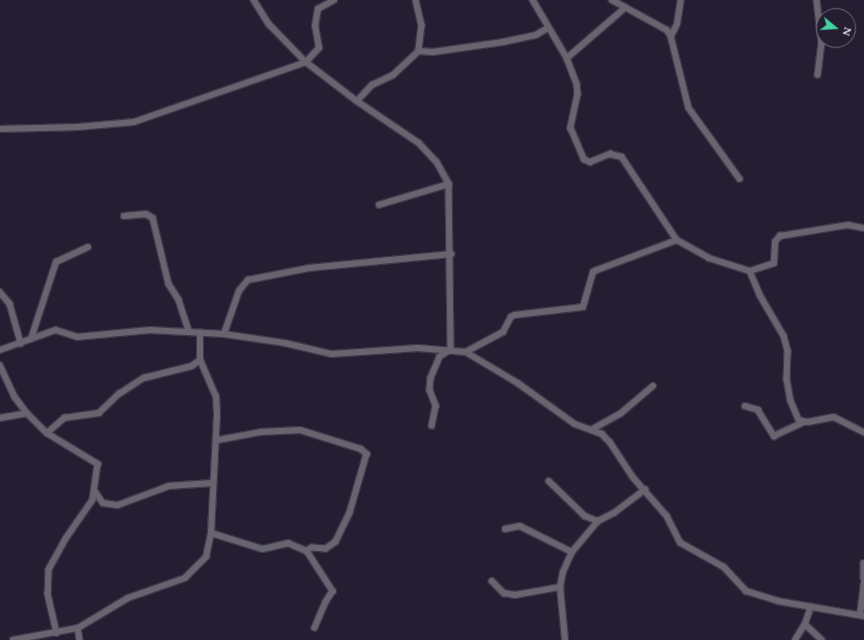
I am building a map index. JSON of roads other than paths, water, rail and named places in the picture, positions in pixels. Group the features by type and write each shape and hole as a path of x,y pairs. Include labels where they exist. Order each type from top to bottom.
{"street":[{"path":"254,0 269,24 306,62 357,101 419,143 437,162 449,184 451,350"},
{"path":"0,129 78,127 134,122 306,62 319,48 315,26 318,9 334,0"},
{"path":"357,101 372,85 393,75 419,51 422,25 416,0"},
{"path":"533,0 548,28 567,58 578,94 571,128 584,159 590,162 610,154 622,157 677,240 709,258 750,271 774,263 775,242 780,236 848,225 864,228"},
{"path":"612,0 667,30 671,36 689,108 740,179"},
{"path":"671,36 677,24 681,0"},
{"path":"817,0 822,43 818,75"},
{"path":"567,58 625,8"},
{"path":"419,51 433,52 497,44 536,35 548,28"},
{"path":"379,205 449,184"},
{"path":"124,216 146,214 153,218 169,284 178,300 189,331"},
{"path":"466,352 503,332 511,317 515,315 583,307 593,272 677,240"},
{"path":"32,339 56,262 88,247"},
{"path":"224,334 239,291 248,280 309,268 451,254"},
{"path":"750,271 760,295 784,336 788,351 787,379 791,401 796,416 804,422"},
{"path":"0,292 10,304 21,343"},
{"path":"0,350 56,330 77,338 150,330 224,334 285,343 332,354 418,348 466,352 518,383 575,424 602,434 610,442 645,490 667,516 681,543 724,567 746,591 778,601 862,615 864,583"},
{"path":"13,640 78,628 128,598 185,578 206,557 211,533 212,483 218,440 216,397 200,360 200,333"},
{"path":"432,426 436,406 430,390 431,378 440,357 451,350"},
{"path":"47,433 64,418 99,413 119,394 144,378 192,366 200,360"},
{"path":"0,365 15,397 27,413 47,433 98,464 93,500 73,527 49,570 48,594 57,633"},
{"path":"591,430 620,414 653,386"},
{"path":"745,406 758,410 774,436 804,422 834,417 864,432"},
{"path":"0,418 27,413"},
{"path":"218,440 240,434 300,430 365,452 365,466 350,513 336,542 326,549 312,548 307,551"},
{"path":"549,481 585,516 598,521"},
{"path":"94,489 103,503 118,505 169,486 212,483"},
{"path":"565,640 560,587 563,572 572,552 598,521 614,514 645,490"},
{"path":"505,529 520,526 572,552"},
{"path":"211,533 235,538 263,550 288,543 307,551 333,591 326,602 315,628"},
{"path":"864,563 864,578"},
{"path":"492,580 504,593 515,595 560,587"},
{"path":"795,640 805,624 811,607"},
{"path":"805,624 822,640"},
{"path":"78,628 80,640"}]}
